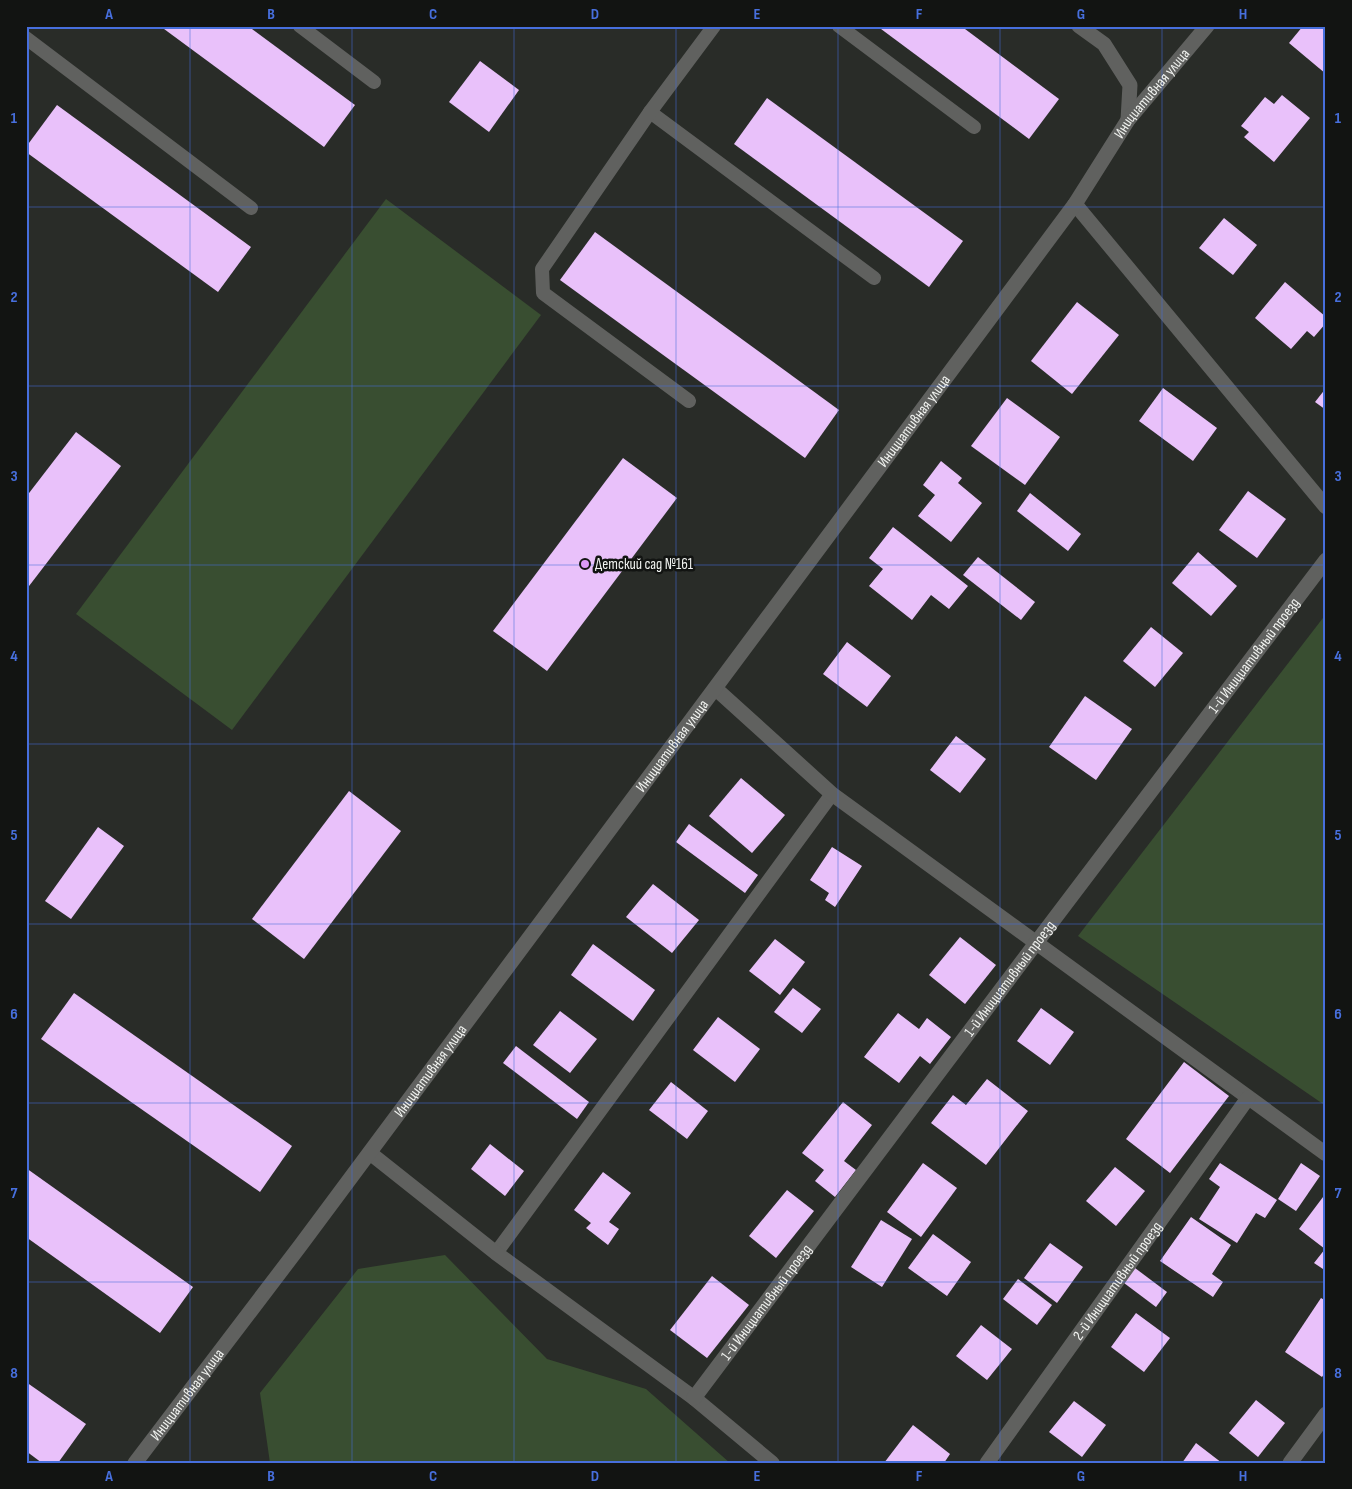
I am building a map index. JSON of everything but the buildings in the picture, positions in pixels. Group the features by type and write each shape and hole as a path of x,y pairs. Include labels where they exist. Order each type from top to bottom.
{"street":[{"path":"1079,26 1104,44 1130,85 1128,120"},
{"name":"Инициативная улица","path":"135,1463 370,1153 1076,204 1128,120 1207,26"},
{"path":"1076,204 1326,507"},
{"name":"1-й Инициативный проезд","path":"694,1398 1326,560"},
{"path":"716,689 832,794 1326,1154"},
{"name":"2-й Инициативный проезд","path":"987,1463 1248,1098"},
{"path":"370,1153 496,1253 694,1398 772,1463"},
{"path":"1290,1463 1326,1414"}],"lane":[{"path":"300,26 374,82"},
{"path":"689,401 543,293 542,269 650,112 714,26"},
{"path":"838,26 974,127"},
{"path":"26,38 252,208"},
{"path":"650,112 874,278"},
{"path":"496,1253 832,794"}],"green space":[{"path":"386,199 541,315 232,730 76,614"},
{"path":"1326,614 1326,1106 1078,936"},
{"path":"445,1255 547,1359 646,1389 730,1463 270,1463 260,1393 358,1269"}],"place":[{"name":"Детский сад №161","path":"585,564"}]}
